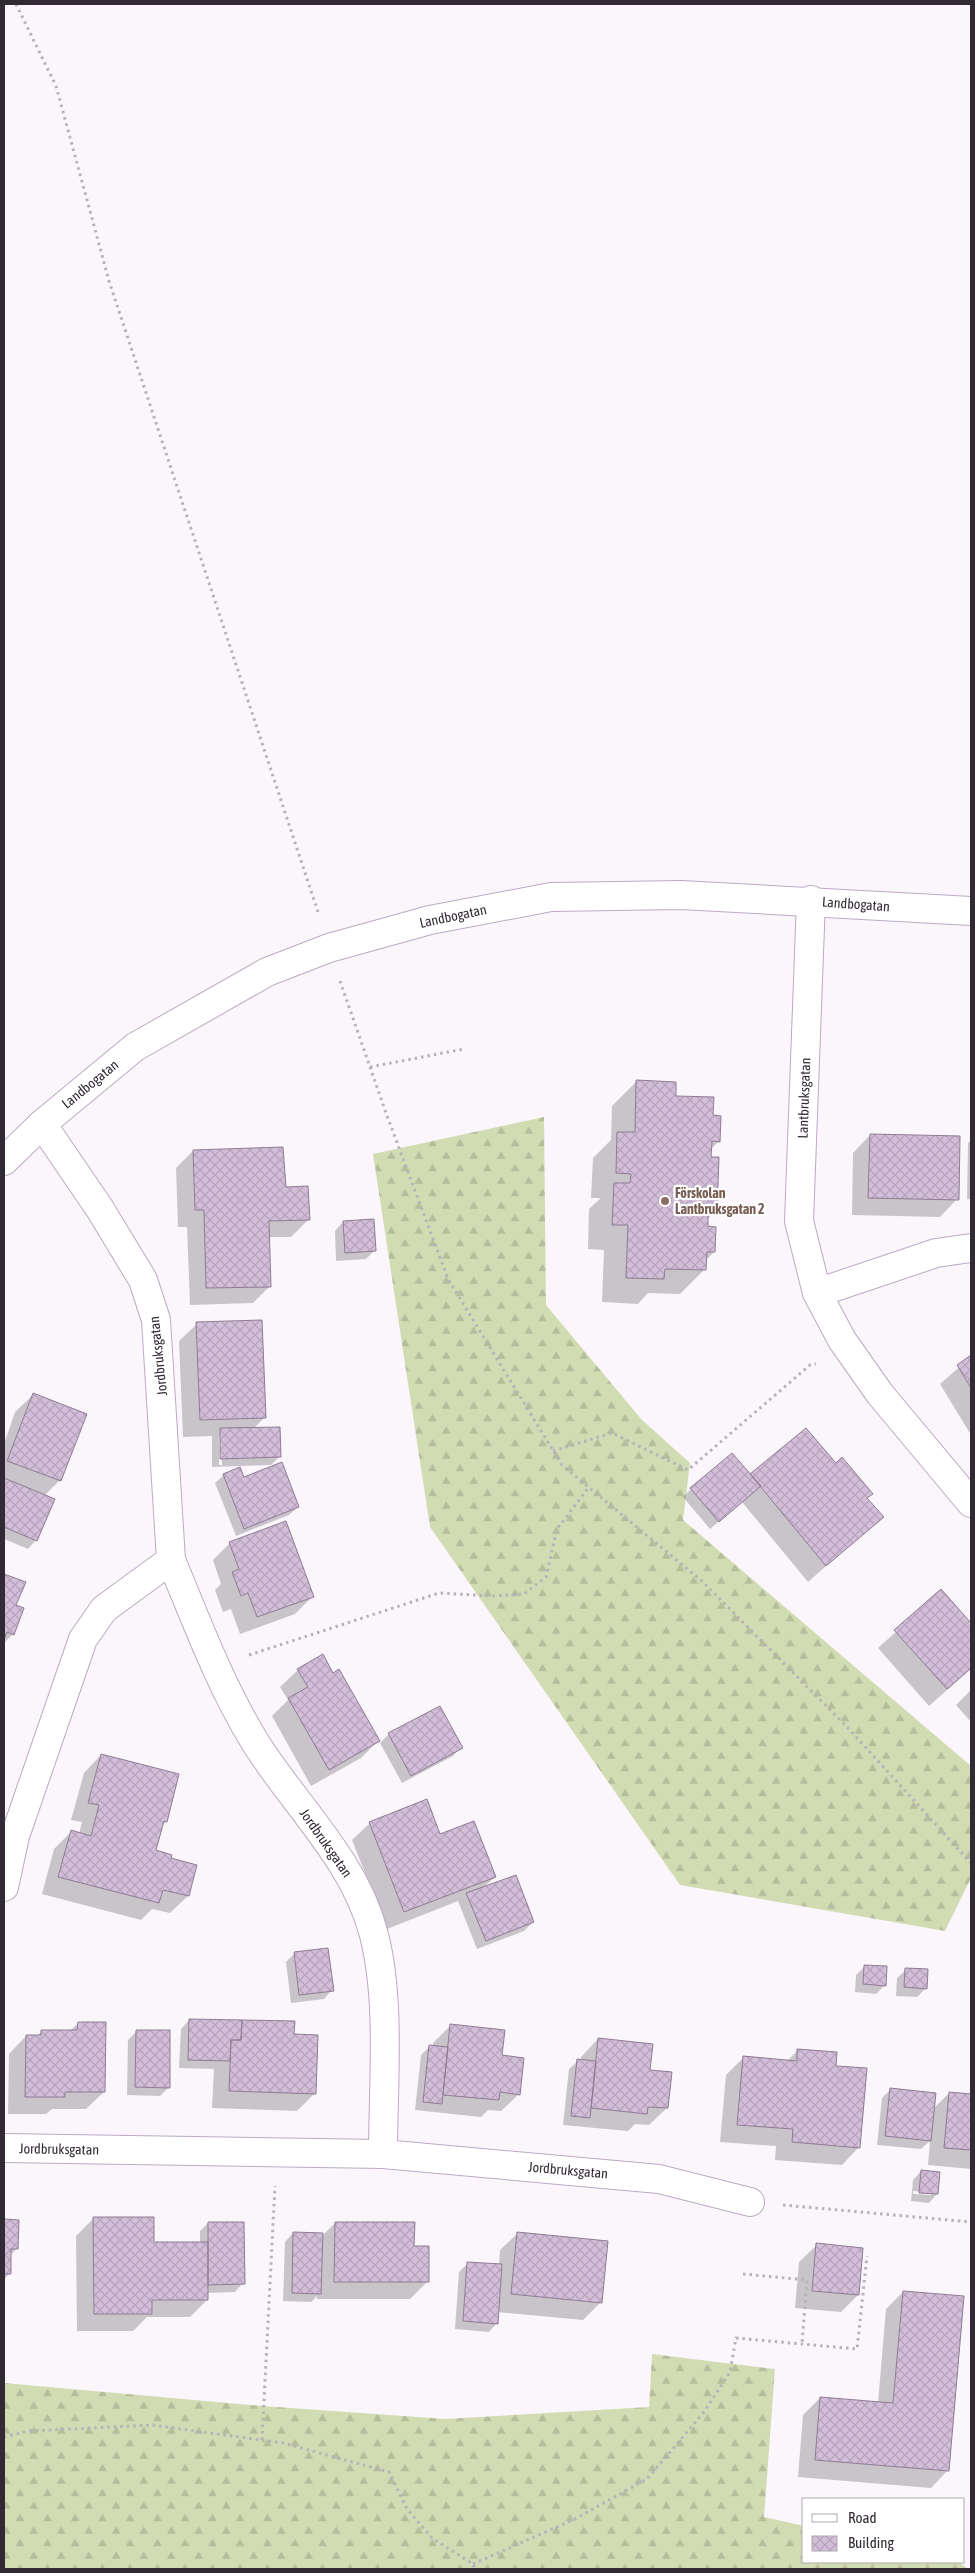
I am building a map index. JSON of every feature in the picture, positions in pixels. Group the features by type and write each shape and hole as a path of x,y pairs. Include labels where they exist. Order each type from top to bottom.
{"street":[{"name":"Landbogatan","path":"4,1161 42,1124 135,1047 268,972 329,948 430,920 551,897 681,895 811,900 971,911"},
{"name":"Lantbruksgatan","path":"811,900 799,1221 817,1293 842,1340 880,1394 971,1502"},
{"name":"Jordbruksgatan","path":"42,1124 100,1209 143,1280 156,1320 171,1560 225,1688 256,1743 350,1875 374,1934 383,1997 383,2154"},
{"path":"817,1293 936,1254 971,1248"},
{"path":"4,1887 15,1836 83,1639 104,1609 171,1560"},
{"name":"Jordbruksgatan","path":"4,2148 383,2154 659,2179 750,2202"}],"path":[{"path":"16,4 56,86 109,281 329,948 386,1113 448,1279 562,1465 702,1582 847,1726 971,1863"},
{"path":"370,1067 464,1049"},
{"path":"553,1451 612,1432 688,1470 810,1366 854,1357"},
{"path":"216,1666 439,1593 492,1596 524,1594 546,1577 557,1529 589,1488"},
{"path":"262,2440 277,2153"},
{"path":"750,2202 971,2222"},
{"path":"473,2564 573,2520 646,2479 704,2412 730,2372 736,2338 857,2349 868,2256"},
{"path":"743,2274 807,2280 802,2344"},
{"path":"4,2437 29,2431 152,2425 283,2443 388,2472 407,2509 432,2538 473,2564 475,2569"}],"green space":[{"path":"544,1117 546,1305 642,1420 690,1463 683,1520 971,1766 971,1878 945,1931 680,1885 430,1527 373,1154"},
{"path":"652,2354 775,2369 764,2517 802,2526 802,2563 960,2563 968,2569 4,2569 4,2383 263,2406 446,2419 649,2407"}],"building":[{"path":"636,1080 676,1082 676,1096 714,1097 713,1115 721,1116 720,1142 712,1141 711,1157 719,1157 717,1212 708,1211 708,1226 716,1227 715,1252 707,1252 706,1270 665,1269 664,1279 626,1278 628,1225 612,1225 614,1183 630,1183 631,1174 616,1173 617,1132 635,1132"},
{"path":"870,1134 960,1136 959,1200 868,1198"},
{"path":"283,1147 286,1187 308,1186 310,1220 269,1221 271,1287 206,1288 204,1210 195,1210 193,1150"},
{"path":"374,1219 376,1251 345,1253 343,1221"},
{"path":"262,1320 266,1418 200,1420 196,1322"},
{"path":"971,1355 971,1388 957,1365"},
{"path":"33,1393 87,1414 61,1481 7,1461"},
{"path":"280,1427 281,1457 220,1459 220,1428"},
{"path":"806,1428 836,1463 842,1457 873,1494 867,1498 884,1517 826,1566 750,1474"},
{"path":"732,1453 761,1486 719,1522 690,1488"},
{"path":"282,1462 299,1507 244,1529 223,1474 240,1467 244,1477"},
{"path":"4,1478 55,1499 37,1541 4,1527"},
{"path":"286,1521 314,1597 257,1617 248,1593 241,1596 232,1572 239,1569 229,1542"},
{"path":"4,1574 26,1582 16,1605 24,1608 14,1635 7,1632 4,1640"},
{"path":"941,1589 971,1623 971,1668 947,1689 894,1630"},
{"path":"323,1654 333,1673 339,1669 380,1741 329,1770 288,1698 308,1687 297,1669"},
{"path":"440,1706 463,1748 411,1776 388,1733"},
{"path":"101,1754 179,1774 167,1822 164,1821 156,1850 172,1855 171,1858 197,1865 189,1896 163,1890 159,1903 58,1877 71,1830 91,1836 99,1805 88,1803"},
{"path":"427,1799 440,1834 474,1821 496,1877 404,1912 369,1822"},
{"path":"516,1875 534,1922 486,1941 466,1893"},
{"path":"328,1948 334,1991 299,1995 294,1952"},
{"path":"864,1965 887,1966 886,1986 863,1984"},
{"path":"905,1968 928,1969 927,1989 904,1987"},
{"path":"189,2019 242,2020 241,2040 231,2040 230,2061 188,2060"},
{"path":"242,2020 295,2021 294,2034 318,2035 316,2094 229,2091 231,2040 241,2040"},
{"path":"78,2022 106,2022 105,2092 65,2092 65,2097 25,2097 26,2035 41,2035 41,2030 77,2030"},
{"path":"450,2024 505,2030 502,2055 524,2058 520,2095 500,2092 499,2100 443,2095"},
{"path":"136,2030 170,2030 170,2088 135,2087"},
{"path":"598,2038 653,2044 650,2070 672,2072 668,2108 648,2107 647,2114 591,2108"},
{"path":"429,2045 448,2047 442,2104 423,2102"},
{"path":"797,2049 837,2052 836,2066 867,2068 860,2148 792,2142 793,2129 737,2125 743,2056 797,2061"},
{"path":"577,2059 596,2061 590,2118 571,2116"},
{"path":"890,2088 936,2093 931,2141 885,2136"},
{"path":"949,2092 971,2094 971,2150 944,2148"},
{"path":"921,2170 940,2172 938,2194 919,2193"},
{"path":"93,2217 154,2217 154,2242 208,2242 208,2300 152,2300 152,2314 94,2314"},
{"path":"4,2219 19,2220 18,2249 11,2249 11,2274 4,2274"},
{"path":"208,2222 244,2222 245,2284 208,2285"},
{"path":"335,2222 415,2222 414,2246 429,2246 429,2282 334,2282"},
{"path":"293,2232 323,2233 321,2294 292,2293"},
{"path":"517,2232 608,2241 602,2303 511,2294"},
{"path":"816,2243 863,2248 859,2295 812,2291"},
{"path":"467,2262 502,2264 498,2324 463,2321"},
{"path":"903,2291 964,2296 949,2471 815,2460 820,2397 893,2403"}],"place":[{"name":"Förskolan Lantbruksgatan 2","path":"665,1201"}]}
